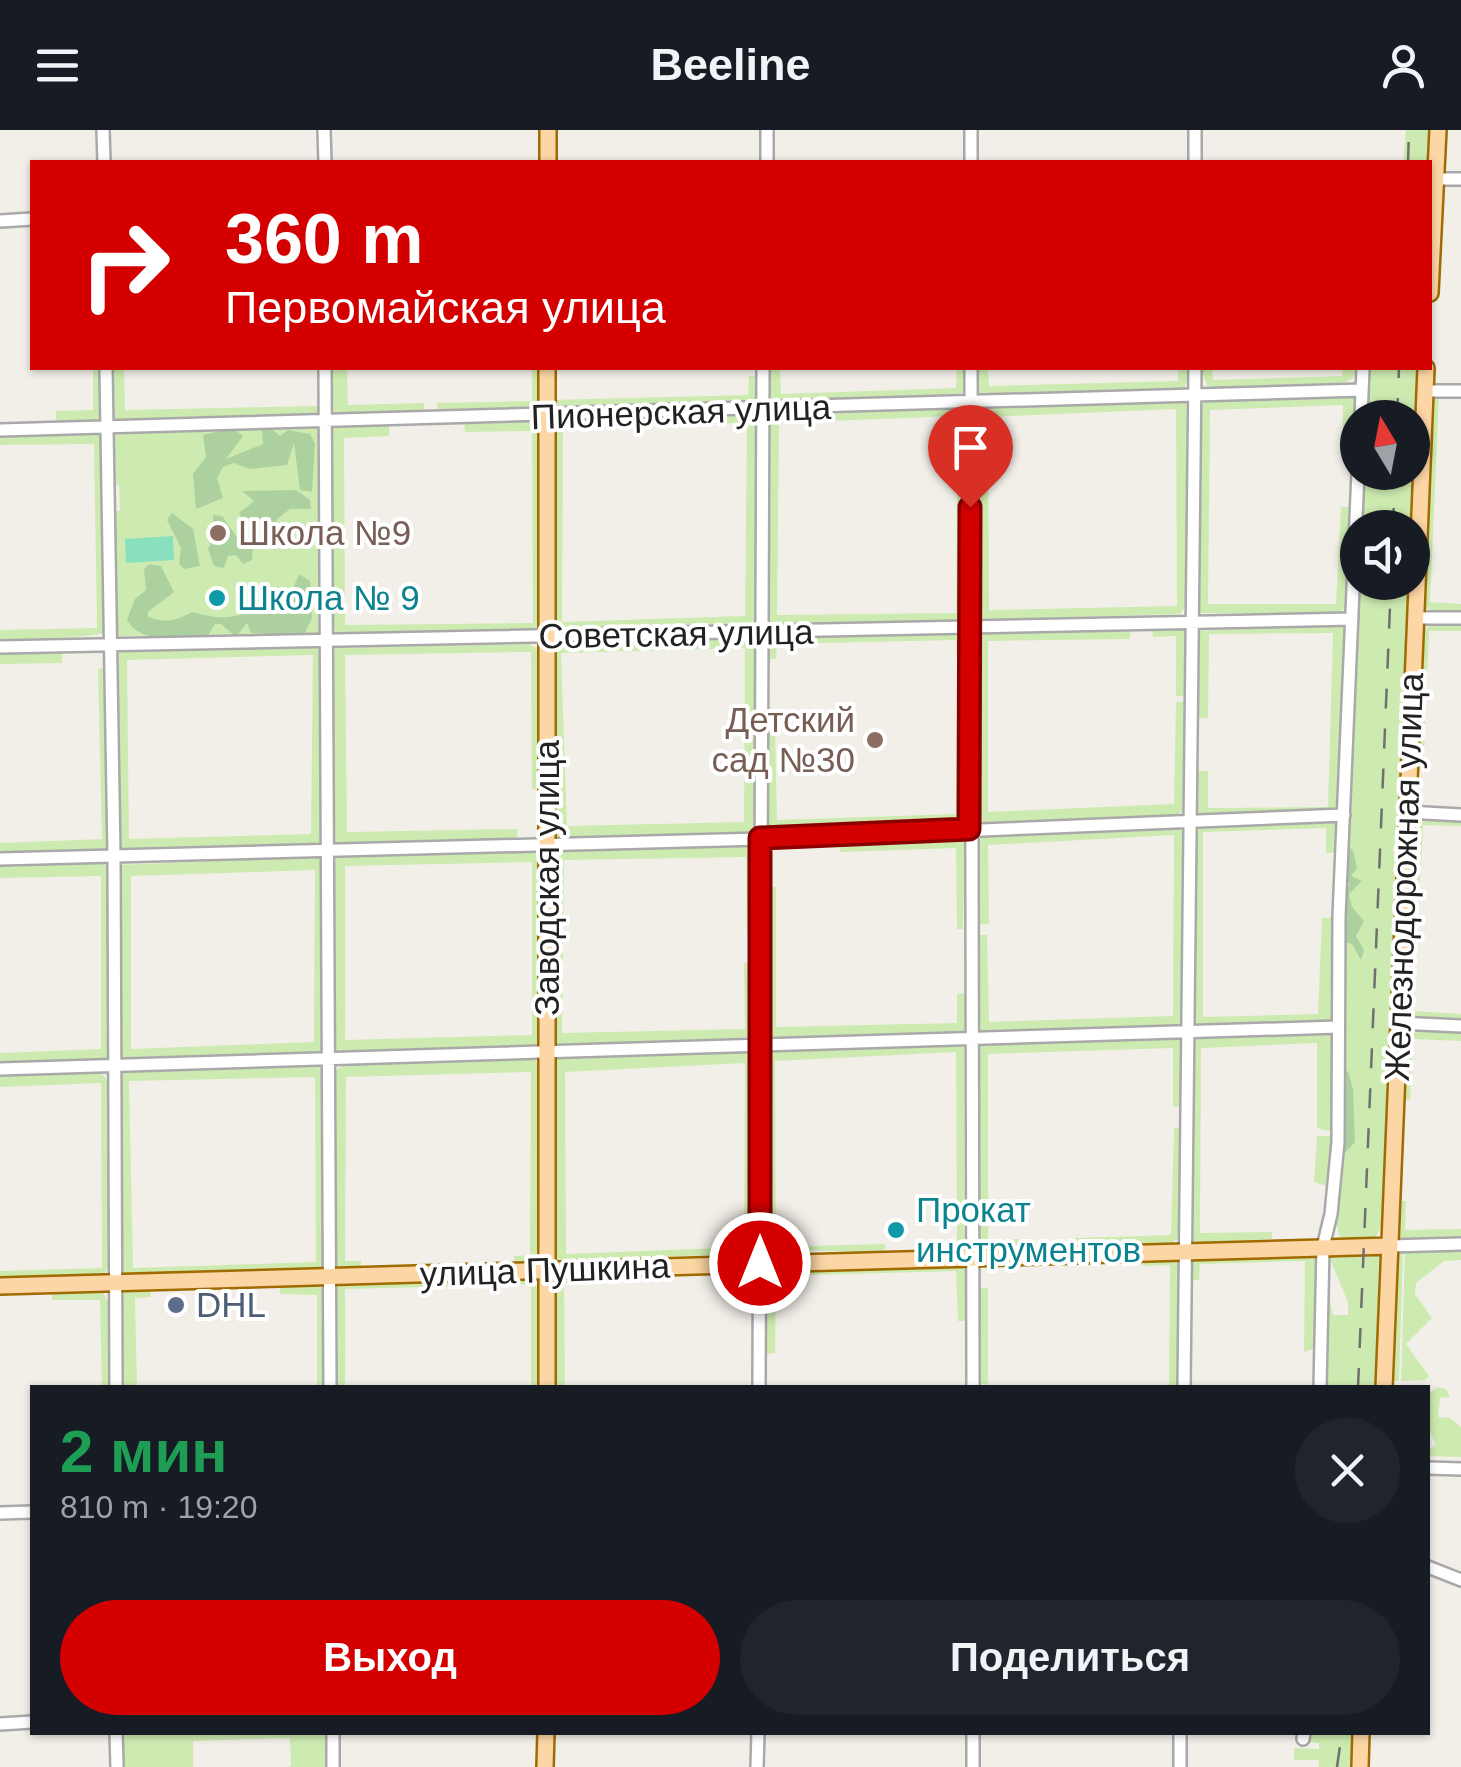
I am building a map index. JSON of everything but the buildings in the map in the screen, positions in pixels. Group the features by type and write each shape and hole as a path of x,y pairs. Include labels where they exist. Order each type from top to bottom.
{"main road":[{"path":"548,130 548,160"},
{"path":"1432,255 1438,130"},
{"name":"Заводская улица","path":"547,370 547,1385"},
{"name":"Железнодорожная улица","path":"1384,1385 1426,370"},
{"name":"улица Пушкина","path":"0,1286 1390,1246"},
{"path":"545,1767 546,1735"},
{"path":"1360,1767 1362,1735"}],"street":[{"path":"104,130 104,160"},
{"path":"324,130 324,160"},
{"path":"767,160 768,130"},
{"path":"971,160 972,130"},
{"path":"1195,130 1195,160"},
{"path":"1436,179 1461,180"},
{"path":"0,221 30,219"},
{"path":"106,370 114,856 116,1385"},
{"path":"325,370 330,1385"},
{"path":"759,1385 763,370"},
{"path":"971,370 972,1385"},
{"path":"1184,1385 1195,370"},
{"path":"1362,400 1363,370"},
{"name":"Пионерская улица","path":"0,430 1362,390"},
{"path":"1425,390 1461,391"},
{"name":"Железнодорожная улица","path":"1320,1385 1323,1246 1331,1214 1338,1142 1344,815 1357,490"},
{"name":"Советская улица","path":"0,646 1352,618"},
{"path":"1415,618 1461,618"},
{"path":"1407,812 1461,815"},
{"path":"0,859 760,838 1190,818 1344,815"},
{"path":"1398,1024 1461,1026"},
{"path":"0,1069 1338,1027"},
{"path":"1390,1246 1461,1244"},
{"path":"1430,1468 1461,1469"},
{"path":"0,1513 30,1512"},
{"path":"1430,1568 1461,1580"},
{"path":"0,1724 30,1722"},
{"path":"116,1735 117,1767"},
{"path":"333,1735 333,1767"},
{"path":"758,1735 758,1767"},
{"path":"973,1735 973,1767"},
{"path":"1180,1735 1180,1767"}],"green space":[{"path":"1406,130 1429,130 1428,160 1403,160"},
{"path":"93,370 100,370 100,417 94,423 56,423 56,411 93,410"},
{"path":"110,370 124,370 125,410 320,406 317,416 117,422 111,414"},
{"path":"330,370 347,370 348,405 424,403 424,414 334,416"},
{"path":"532,370 541,370 541,402 536,411 438,414 437,403 532,401"},
{"path":"768,370 780,370 781,394 956,388 957,370 967,370 966,393 773,404 768,394"},
{"path":"974,370 988,370 989,386 1178,381 1178,370 1189,370 1184,391 982,399 975,395"},
{"path":"1202,370 1212,370 1213,380 1342,376 1343,370 1356,370 1353,378 1340,385 1224,390 1207,386"},
{"path":"1368,370 1419,370 1416,400 1366,400"},
{"path":"749,376 760,376 755,404 566,412 553,408 550,400 748,395"},
{"path":"1439,394 1430,602 1461,604 1461,614 1423,608 1423,600 1430,600 1430,510 1426,510 1430,490 1430,400"},
{"path":"1352,396 1355,400 1340,400 1340,405 1210,410 1208,604 1336,604 1340,526 1340,600 1347,600 1347,607 1336,614 1198,613 1201,402"},
{"path":"1186,401 1187,604 1180,614 977,620 975,410 981,405","holes":["1176,409 1177,606 989,610 988,417"]},
{"path":"963,407 967,461 957,462 957,416 779,423 777,615 956,613 957,489 958,477 967,477 964,618 954,623 772,626 767,616 768,423 772,415"},
{"path":"754,413 758,418 754,622 745,627 553,629 554,423 578,419 577,429 563,430 562,622 745,616 747,423 702,424 702,414"},
{"path":"532,420 540,426 539,625 525,630 478,633 343,635 331,629 331,430 335,425 389,424 389,436 344,438 345,625 533,623 532,431 465,432 464,422"},
{"name":"Школа №9","path":"315,425 319,431 318,633 116,636 109,512 120,511 119,485 111,484 111,435"},
{"path":"232,428 243,436 226,459 263,444 262,430 273,430 280,436 288,430 310,434 315,443 312,492 300,490 294,443 287,465 250,469 234,463 223,467 217,478 223,498 196,509 193,474 206,457 203,435"},
{"path":"0,432 100,435 103,633 0,641 0,630 97,628 94,444 0,445"},
{"path":"296,490 310,500 311,509 290,509 277,519 280,543 275,550 261,541 253,543 252,560 243,564 236,555 228,556 224,568 214,566 208,549 214,538 213,515 222,516 236,536 260,533 263,527 257,519 241,517 239,513 254,501 242,491"},
{"path":"1362,490 1412,490 1412,510 1362,510"},
{"path":"172,513 193,529 200,566 184,569 179,564 181,548 167,520"},
{"path":"173,536 174,560 126,563 125,539"},
{"path":"149,564 161,566 174,592 148,612 148,617 171,620 193,612 233,616 257,606 257,592 264,588 272,598 265,614 302,614 303,603 288,601 299,574 310,581 312,618 304,635 251,633 247,623 236,637 221,624 215,624 207,637 174,639 141,633 127,619 135,599 146,590 144,569"},
{"path":"1358,600 1410,600 1400,826 1393,849 1397,874 1383,1221 1375,1239 1343,1240 1336,1221"},
{"path":"1435,621 1461,622 1461,631 1429,631 1423,771 1416,770 1421,633"},
{"path":"1346,624 1342,812 1196,813 1195,771 1208,771 1208,808 1328,807 1333,633 1209,634 1208,718 1197,718 1200,631"},
{"path":"1130,628 1130,639 988,641 988,812 1174,804 1176,702 1191,701 1184,810 1175,816 979,823 975,820 977,634"},
{"path":"1152,628 1188,630 1191,696 1176,696 1176,636 1153,637"},
{"path":"962,632 966,680 958,680 956,640 777,644 776,659 766,659 766,644 774,635"},
{"path":"745,636 753,639 757,824 753,832 562,839 555,836 556,643","holes":["745,648 744,822 567,826 561,653"]},
{"path":"529,644 541,651 544,790 532,789 531,652 345,655 347,832 517,829 518,841 335,843 331,652 335,648"},
{"path":"317,648 321,655 321,845 120,851 117,652","holes":["313,655 311,834 129,839 127,660"]},
{"path":"62,649 62,663 0,664 0,651"},
{"path":"106,668 108,851 0,855 0,843 102,839 98,669"},
{"path":"957,689 966,689 966,816 960,824 766,831 764,729 775,729 777,820 956,814"},
{"path":"1424,815 1461,818 1461,826 1423,825 1419,898 1410,898 1413,824"},
{"path":"1335,820 1340,853 1326,853 1326,828 1203,832 1203,1017 1318,1014 1322,918 1336,918 1334,1017 1329,1023 1197,1028 1193,1025 1196,824"},
{"path":"1179,826 1184,832 1181,1027 979,1033 973,935 987,935 989,1022 1173,1016 1174,835 988,845 989,924 973,925 976,834"},
{"path":"962,835 963,929 957,929 956,848 840,852 840,841"},
{"path":"749,843 755,849 755,930 747,936 746,857 564,860 562,1033 745,1029 744,963 756,963 753,1037 562,1047 555,1043 554,852"},
{"path":"1346,846 1353,850 1357,868 1351,876 1362,881 1349,894 1352,907 1364,921 1356,936 1364,950 1361,960 1352,944 1342,941 1344,896 1350,883 1344,881"},
{"path":"541,851 542,1041 538,1046 344,1053 335,1050 333,859 345,855","holes":["532,862 532,1035 345,1040 345,866"]},
{"path":"323,857 325,1052 122,1059 118,865","holes":["315,870 314,1042 131,1049 131,876"]},
{"path":"103,863 109,870 111,1055 107,1061 0,1064 0,1053 101,1049 101,876 0,878 0,864"},
{"path":"765,887 776,887 776,1027 957,1023 957,994 966,993 966,1031 769,1040 765,1037"},
{"path":"1406,969 1415,969 1414,1011 1461,1014 1461,1023 1407,1016"},
{"path":"1413,1029 1461,1032 1461,1041 1413,1039 1410,1100 1401,1100 1405,1036"},
{"path":"1329,1032 1334,1040 1334,1132 1317,1128 1317,1043 1201,1048 1200,1233 1272,1232 1272,1239 1195,1243 1190,1238 1192,1039"},
{"path":"1178,1037 1183,1044 1183,1107 1173,1107 1173,1048 988,1054 988,1240 1031,1239 1031,1248 977,1246 976,1043"},
{"path":"964,1044 964,1248 919,1251 913,1245 957,1241 956,1052 775,1061 776,1248 781,1248 782,1255 771,1254 765,1243 763,1055 771,1049"},
{"path":"745,1051 755,1060 756,1238 748,1254 556,1260 552,1254 555,1060 565,1055","holes":["745,1063 744,1247 566,1254 565,1072"]},
{"path":"531,1058 541,1064 541,1248 535,1262 515,1264 514,1256 530,1255 531,1072 346,1077 345,1261 361,1261 361,1269 339,1269 334,1264 334,1071 346,1064"},
{"path":"323,1067 322,1266 313,1271 127,1276 121,1272 118,1074 126,1069","holes":["315,1077 316,1262 133,1268 129,1081"]},
{"path":"1348,1071 1353,1089 1355,1142 1344,1154 1341,1073"},
{"path":"100,1072 110,1083 109,1268 102,1276 0,1280 0,1271 102,1268 101,1083 0,1087 0,1074"},
{"path":"1174,1128 1183,1128 1179,1238 1169,1244 1079,1246 1075,1238 1171,1235"},
{"path":"1317,1136 1334,1136 1330,1187 1314,1182"},
{"path":"1400,1201 1406,1201 1405,1230 1461,1229 1461,1240 1399,1238"},
{"path":"884,1244 886,1248 880,1253 806,1250 807,1246"},
{"path":"1461,1248 1461,1260 1444,1261 1416,1283 1415,1294 1432,1318 1406,1344 1429,1376 1425,1380 1401,1381 1405,1249"},
{"path":"1403,1249 1399,1381 1391,1381 1397,1256"},
{"path":"1371,1251 1379,1255 1376,1385 1327,1385 1324,1349 1330,1301 1333,1315 1348,1315 1348,1302 1330,1259 1334,1253"},
{"path":"1312,1254 1317,1258 1316,1348 1304,1352 1305,1261 1200,1264 1199,1280 1189,1280 1189,1264 1195,1257"},
{"path":"1143,1257 1177,1259 1180,1265 1179,1385 1169,1385 1170,1265 1143,1266"},
{"path":"959,1263 966,1271 967,1321 958,1321 956,1271 776,1276 775,1353 764,1354 763,1289 774,1269"},
{"path":"584,1275 581,1282 564,1283 565,1385 553,1385 554,1283 563,1276"},
{"path":"505,1277 505,1285 345,1289 345,1385 334,1385 336,1284"},
{"path":"514,1277 530,1277 539,1291 541,1385 531,1385 531,1285 514,1284"},
{"path":"309,1283 320,1286 324,1294 326,1385 317,1385 317,1295 280,1294 280,1285"},
{"path":"975,1288 988,1288 988,1385 976,1383"},
{"path":"126,1289 150,1289 151,1297 135,1298 137,1385 121,1385 120,1298"},
{"path":"101,1290 111,1306 112,1385 102,1385 100,1300 52,1300 52,1292"},
{"path":"1437,1387 1446,1389 1450,1397 1440,1398 1438,1417 1450,1418 1461,1427 1461,1457 1430,1456 1430,1448 1436,1445 1430,1432 1430,1393"},
{"path":"122,1735 326,1735 326,1767 287,1767 291,1766 290,1738 193,1741 193,1767 124,1767"},
{"path":"1304,1735 1353,1735 1352,1767 1319,1767 1319,1760 1294,1760 1294,1748 1319,1749 1319,1743 1306,1742"}],"railway":[{"path":"1408,160 1409,130"},
{"path":"1398,400 1399,370"},
{"path":"1394,490 1394,510"},
{"path":"1358,1385 1390,600"},
{"path":"1337,1767 1342,1735"}],"place":[{"name":"Школа №9","path":"218,533"},
{"name":"Школа № 9","path":"217,598"},
{"name":"Детский сад №30","path":"875,740"},
{"name":"Прокат инструментов","path":"896,1230"},
{"name":"DHL","path":"176,1305"}],"route":[{"path":"760,1263 760,838 969,829 970,507"}]}
